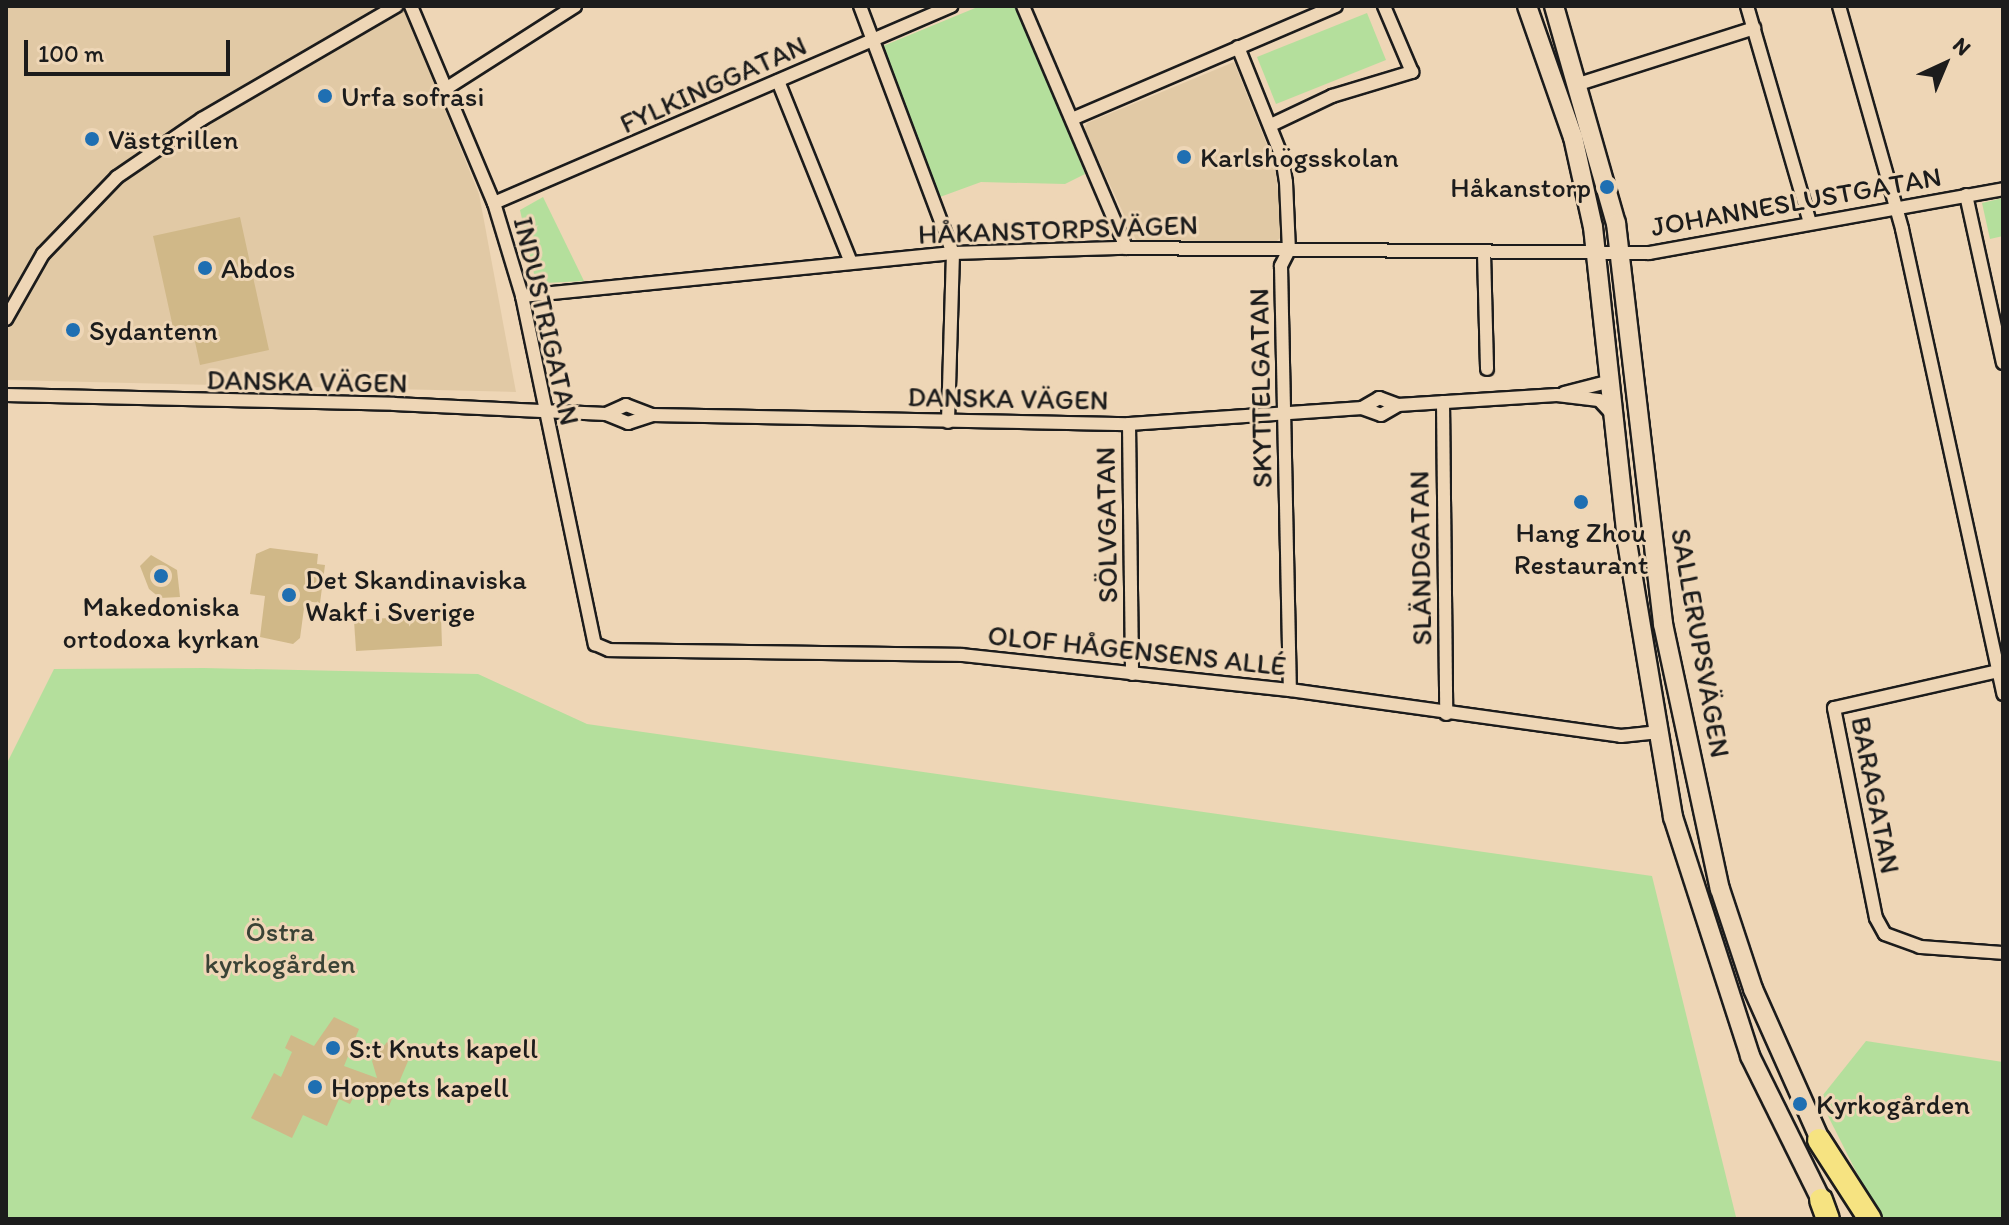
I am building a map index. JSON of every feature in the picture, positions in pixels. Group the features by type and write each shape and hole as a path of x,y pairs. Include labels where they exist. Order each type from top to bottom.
{"highway":[{"path":"1819,1140 1870,1219"}],"main road":[{"name":"SALLERUPSVÄGEN","path":"1527,6 1573,137 1597,254 1616,425 1657,732 1673,817 1721,981 1750,1056 1827,1213"},
{"name":"SALLERUPSVÄGEN","path":"1554,6 1579,84 1621,253 1663,624 1720,889 1753,989 1819,1140 1861,1219"},
{"path":"1611,381 1624,391 1638,472 1650,501"}],"street":[{"path":"6,319 67,224 125,171 396,6"},
{"name":"INDUSTRIGATAN","path":"411,6 494,203 522,296 590,634 595,644 609,650"},
{"path":"447,88 575,6"},
{"path":"860,6 953,253 948,422"},
{"name":"FYLKINGGATAN","path":"494,203 951,6"},
{"path":"1023,6 1126,248"},
{"path":"1072,119 1336,6"},
{"path":"1271,125 1332,96 1412,72 1384,6"},
{"path":"1747,6 1810,223"},
{"path":"1839,6 1895,207 2003,694"},
{"path":"1579,84 1754,28"},
{"name":"SKYTTELGATAN","path":"1238,47 1271,125 1286,182 1289,250 1281,266 1290,690"},
{"path":"778,81 851,263"},
{"name":"JOHANNESLUSTGATAN","path":"1597,254 1621,253 1810,223 2003,189"},
{"path":"1966,195 2003,363"},
{"name":"HÅKANSTORPSVÄGEN","path":"522,296 953,253 1126,248 1597,254"},
{"path":"1484,253 1487,369"},
{"name":"DANSKA VÄGEN","path":"1557,395 1611,381"},
{"name":"DANSKA VÄGEN","path":"6,395 606,414 628,423 652,415 1129,424 1362,408 1381,415 1398,405 1557,395 1599,400 1616,425"},
{"name":"SLÄNDGATAN","path":"1443,402 1446,714"},
{"name":"SÖLVGATAN","path":"1129,424 1132,674"},
{"name":"OLOF HÅGENSENS ALLÉ","path":"609,650 962,655 1290,690 1621,736 1657,732"},
{"name":"BARAGATAN","path":"2000,670 1834,708 1876,918 1885,934 1920,947 2003,953"}],"shaded area":[{"path":"6,6 403,6 479,194 516,392 6,380"},
{"name":"Karlshögsskolan","path":"1234,62 1275,165 1283,235 1276,242 1136,240 1084,130 1087,123"}],"green space":[{"path":"980,6 1019,6 1085,174 1065,184 981,182 940,197 883,46"},
{"path":"1367,13 1386,60 1276,104 1257,57"},
{"path":"543,197 584,281 545,283 534,274 520,210"},
{"path":"2003,198 2003,236 1990,239 1982,203"},
{"name":"Östra kyrkogården","path":"204,668 478,674 587,724 1652,876 1736,1217 6,1219 6,765 54,669"},
{"path":"1866,1041 2003,1062 2003,1219 1880,1219 1823,1106 1823,1095"}],"building":[{"name":"Abdos","path":"240,217 269,350 200,365 194,337 176,341 153,236"},
{"name":"Det Skandinaviska Wakf i Sverige","path":"270,548 318,554 317,564 325,565 320,603 305,601 300,638 293,644 260,637 265,596 250,594 256,554"},
{"name":"Makedoniska ortodoxa kyrkan","path":"151,555 177,570 180,597 160,598 149,589 140,566"},
{"path":"441,615 442,646 356,651 354,620"},
{"path":"334,1017 359,1029 344,1066 377,1078 372,1061 387,1042 411,1054 389,1106 357,1090 350,1104 339,1099 327,1126 303,1115 292,1138 251,1118 274,1073 281,1077 292,1052 285,1048 291,1035 314,1046"}],"place":[{"name":"Urfa sofrasi","path":"325,96"},
{"name":"Västgrillen","path":"92,139"},
{"name":"Karlshögsskolan","path":"1184,157"},
{"name":"Håkanstorp","path":"1607,187"},
{"name":"Abdos","path":"205,268"},
{"name":"Sydantenn","path":"73,330"},
{"name":"Hang Zhou Restaurant","path":"1581,502"},
{"name":"Makedoniska ortodoxa kyrkan","path":"161,576"},
{"name":"Det Skandinaviska Wakf i Sverige","path":"289,595"},
{"name":"S:t Knuts kapell","path":"333,1048"},
{"name":"Hoppets kapell","path":"315,1087"},
{"name":"Kyrkogården","path":"1800,1104"}]}
